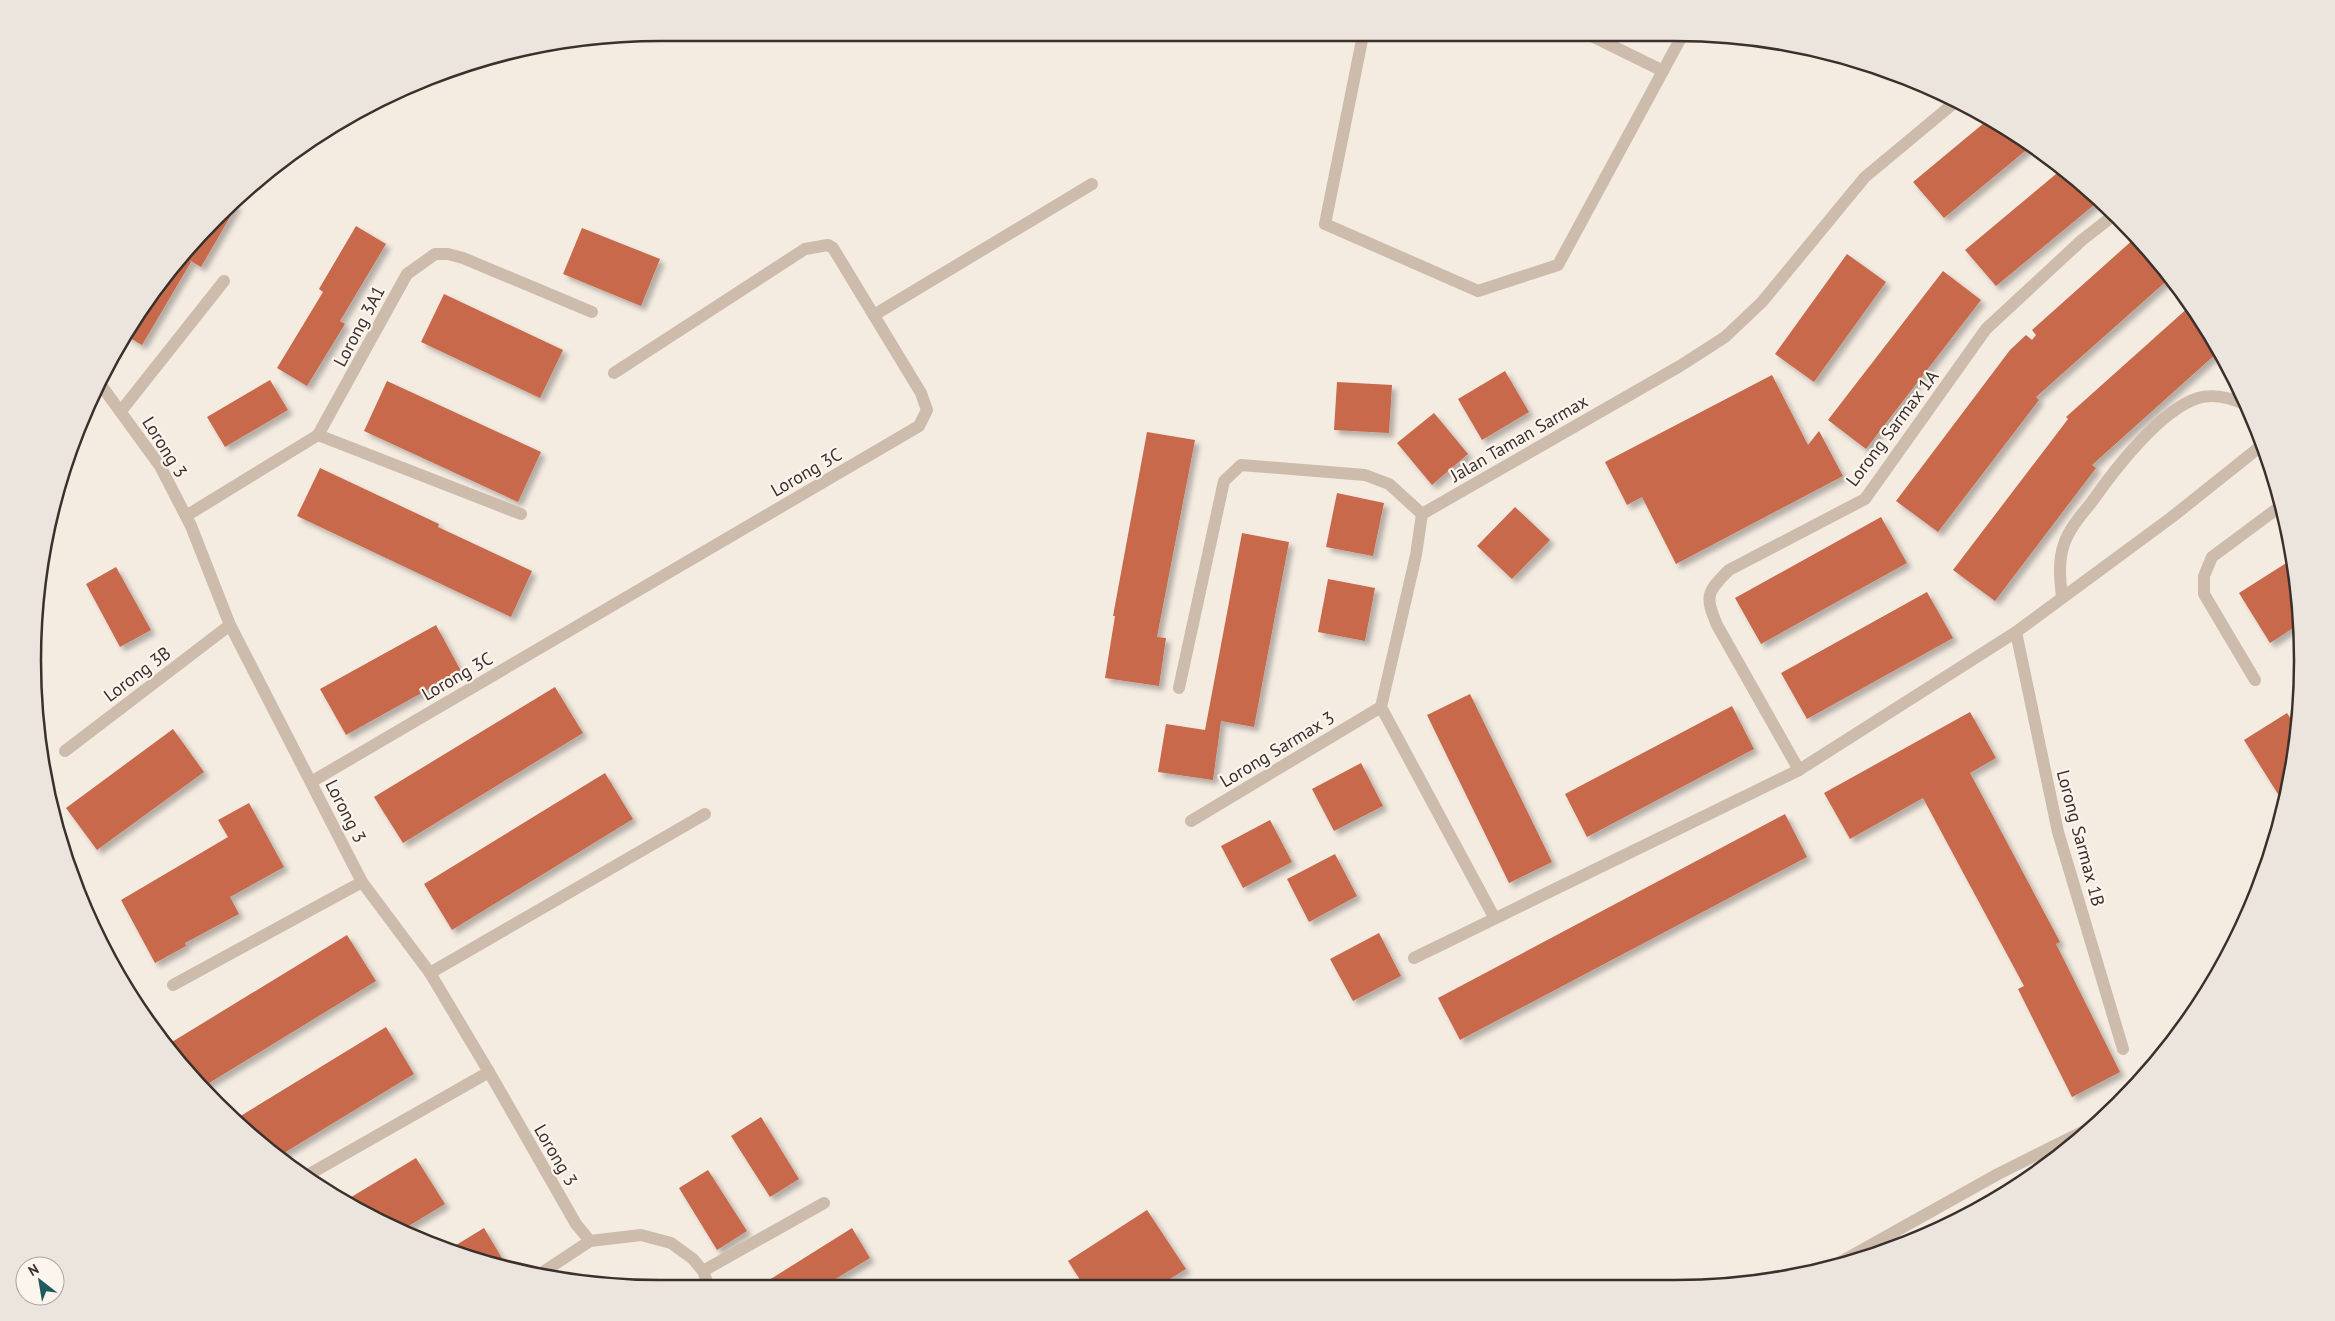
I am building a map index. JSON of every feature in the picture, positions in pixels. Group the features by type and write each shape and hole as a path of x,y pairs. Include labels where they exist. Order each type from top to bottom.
{"street":[{"path":"1363,41 1325,224 1478,291 1558,264 1679,41"},
{"path":"1602,41 1663,71"},
{"name":"Jalan Taman Sarmax","path":"1422,514 1654,381 1725,337 1762,302 1865,177 1950,106"},
{"path":"874,315 1092,184"},
{"name":"Lorong Sarmax 1A","path":"1799,770 1717,625 1708,602 1713,586 1729,570 1865,499 1986,329 2082,240 2108,219"},
{"name":"Lorong 3C","path":"312,782 919,426 927,410 922,393 833,248 823,245 805,249 798,253 614,373"},
{"name":"Lorong 3A1","path":"186,516 318,435 407,274 435,254 448,254 464,258 592,312"},
{"path":"121,411 224,281"},
{"name":"Lorong 3","path":"104,389 160,466 186,516 230,625 362,882 430,973 576,1224 590,1241"},
{"path":"2062,597 2060,575 2064,544 2076,522 2122,460 2177,408 2199,398 2220,396 2237,402"},
{"path":"318,435 521,514"},
{"path":"1414,958 1494,917 1799,770 2016,632 2172,517 2257,449"},
{"path":"1179,688 1224,481 1241,465 1364,475 1388,484 1422,514 1416,555 1382,707 1494,917"},
{"path":"2255,680 2204,594 2204,576 2212,557 2275,510"},
{"name":"Lorong 3B","path":"65,751 230,625"},
{"name":"Lorong Sarmax 1B","path":"2016,632 2058,832 2123,1049"},
{"name":"Lorong Sarmax 3","path":"1192,821 1382,707"},
{"path":"430,973 705,814"},
{"path":"173,985 362,882"},
{"path":"312,1172 489,1072"},
{"path":"1859,1252 1998,1174 2065,1140"},
{"path":"703,1271 824,1203"},
{"path":"547,1269 590,1241 642,1236 671,1243 693,1260 703,1271 706,1280"}],"building":[{"path":"1983,124 2026,151 1944,218 1913,182"},
{"path":"2057,174 2094,205 1996,286 1965,250"},
{"path":"231,215 201,267 189,260 191,262 142,345 132,339 146,316 195,252"},
{"path":"356,226 386,244 340,321 345,324 307,386 277,368 323,292 319,289"},
{"path":"582,228 660,259 641,306 563,274"},
{"path":"2130,242 2165,283 2036,397 2039,400 1938,532 1896,501 2010,350 2026,335 2032,340 2036,335 2032,330"},
{"path":"1847,254 1886,282 1814,382 1775,354"},
{"path":"1943,271 1981,300 1866,449 1828,420"},
{"path":"444,294 563,350 540,398 421,342"},
{"path":"2185,310 2214,356 2092,465 2096,468 1995,601 1953,570 2068,419 2066,417"},
{"path":"1505,371 1529,412 1482,440 1458,399"},
{"path":"1772,375 1808,445 1819,431 1843,476 1676,564 1642,497 1627,505 1605,462"},
{"path":"270,380 288,410 225,447 207,417"},
{"path":"387,381 541,452 518,502 364,431"},
{"path":"1337,382 1392,385 1389,433 1334,430"},
{"path":"1434,413 1468,454 1432,485 1397,443"},
{"path":"1147,432 1195,440 1157,637 1166,638 1159,686 1105,678 1115,616 1113,616"},
{"path":"320,468 439,524 438,527 532,571 511,617 297,516"},
{"path":"1337,493 1384,503 1373,556 1326,547"},
{"path":"1515,507 1550,540 1512,579 1477,546"},
{"path":"1881,517 1907,563 1761,644 1735,598"},
{"path":"1242,533 1289,542 1254,727 1221,721 1213,780 1158,772 1166,724 1205,730"},
{"path":"2286,563 2292,629 2270,643 2239,593"},
{"path":"116,567 151,630 120,647 86,584"},
{"path":"1328,579 1375,588 1365,641 1318,632"},
{"path":"1927,592 1953,638 1807,719 1781,673"},
{"path":"436,625 461,671 346,735 320,689"},
{"path":"555,687 583,733 403,843 374,797"},
{"path":"1470,694 1552,862 1509,883 1427,715"},
{"path":"1732,706 1754,749 1587,837 1565,794"},
{"path":"1970,712 1996,758 1970,773 2060,942 2056,944 2120,1072 2072,1097 2018,989 2024,986 1923,798 1850,839 1824,793"},
{"path":"2287,713 2290,718 2279,795 2244,740"},
{"path":"173,729 204,772 97,850 66,808"},
{"path":"1361,763 1383,806 1334,831 1312,789"},
{"path":"605,773 633,819 452,930 424,884"},
{"path":"249,803 284,867 230,897 239,914 185,943 186,946 155,963 121,900 228,837 218,820"},
{"path":"1785,814 1807,857 1460,1040 1438,998"},
{"path":"1270,820 1292,862 1243,888 1221,846"},
{"path":"1335,854 1357,896 1309,922 1287,879"},
{"path":"1379,933 1401,976 1353,1001 1330,959"},
{"path":"347,935 376,981 209,1083 173,1042"},
{"path":"386,1027 414,1074 285,1153 241,1116"},
{"path":"761,1117 799,1179 770,1197 731,1136"},
{"path":"416,1158 445,1204 409,1226 351,1197"},
{"path":"708,1170 747,1231 717,1250 679,1188"},
{"path":"1147,1210 1186,1269 1168,1280 1080,1280 1068,1261"},
{"path":"484,1228 503,1260 461,1247 456,1245"},
{"path":"852,1228 870,1258 834,1280 769,1280"}]}
